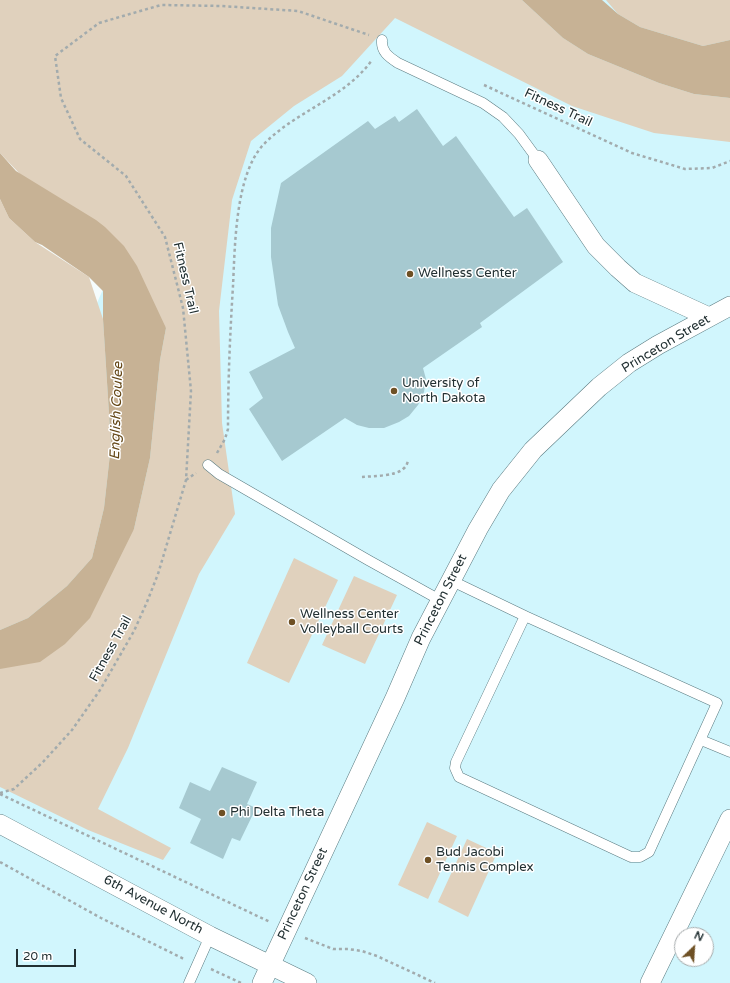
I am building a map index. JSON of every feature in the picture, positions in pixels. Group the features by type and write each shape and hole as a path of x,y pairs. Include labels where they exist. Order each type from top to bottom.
{"street":[{"path":"538,160 596,246 618,268 635,283 709,318"},
{"name":"Princeton Street","path":"262,983 421,638 450,580 478,529 502,490 533,450 599,387 630,363 665,341 730,306"},
{"path":"650,983 730,819"},
{"name":"6th Avenue North","path":"0,824 210,936 307,983"}],"lane":[{"path":"382,40 384,51 394,60 483,103 503,117 519,134 538,160"},
{"path":"208,465 219,474 440,600"},
{"path":"450,580 525,616 717,703 649,852 640,857 631,857 459,777 455,768 456,762 525,616"},
{"path":"701,740 730,752"},
{"path":"189,983 210,936"}],"path":[{"name":"Fitness Trail","path":"0,794 14,789 43,762 72,730 100,690 134,631 148,602 158,574 186,480 191,391 183,308 165,237 126,176 80,139 61,98 55,56 99,23 161,5 221,6 298,11 382,40"},
{"path":"186,480 208,465 226,439 228,429 229,352 238,216 242,191 249,168 263,144 278,132 352,82 371,61 382,40"},
{"name":"Fitness Trail","path":"481,84 632,153 685,169 712,168 730,161"},
{"path":"362,476 398,472 402,470 408,461"},
{"path":"0,794 287,929 333,949 362,951 377,956 435,983"},
{"path":"0,862 108,921 175,955 198,963 241,983"}],"shaded area":[{"name":"University of North Dakota","path":"0,0 730,0 730,983 0,983 0,522 116,260"},
{"path":"0,0 522,0 563,38 588,54 659,83 694,94 730,98 730,142 654,133 572,106 395,18 342,76 294,106 251,141 232,200 219,311 222,423 235,514 199,574 128,748 98,809 171,848 163,860 88,830 0,787 0,669 134,529 150,458 160,360 166,328 0,153"},
{"path":"606,0 730,0 730,40 703,46 640,27 618,14"},
{"path":"0,199 9,218 35,242 89,277 103,319 111,445 104,508 92,558 67,586 28,618 0,630"},
{"name":"Wellness Center Volleyball Courts","path":"294,558 338,580 289,683 247,663"},
{"path":"354,576 397,595 365,664 322,645"},
{"name":"Bud Jacobi Tennis Complex","path":"427,822 457,836 428,899 398,885"},
{"name":"Bud Jacobi Tennis Complex","path":"467,839 497,853 468,917 438,902"}],"water":[{"path":"522,0 602,0 618,14 640,27 703,46 730,40 730,98 694,94 659,83 588,54 563,38"},
{"name":"English Coulee","path":"0,153 16,171 96,220 124,246 137,266 166,328 160,360 150,458 134,529 90,618 65,644 40,662 0,669 0,630 28,618 67,586 92,558 104,508 111,445 103,319 103,291 89,277 42,245 35,242 9,218 0,199"}],"building":[{"name":"Wellness Center","path":"417,109 443,146 456,136 514,217 527,208 563,262 480,323 482,327 423,368 426,379 424,392 418,405 409,416 384,428 369,428 357,425 345,418 282,461 249,409 263,398 249,372 295,348 278,305 271,257 271,228 281,183 368,121 375,129 395,116 399,122"},
{"name":"Phi Delta Theta","path":"222,767 257,782 247,804 256,808 240,841 232,838 223,859 190,843 201,819 179,808 190,782 210,791"}],"place":[{"name":"Wellness Center","path":"410,274"},
{"name":"University of North Dakota","path":"394,391"},
{"name":"Wellness Center Volleyball Courts","path":"292,622"},
{"name":"Phi Delta Theta","path":"222,813"},
{"name":"Bud Jacobi Tennis Complex","path":"428,860"}]}
